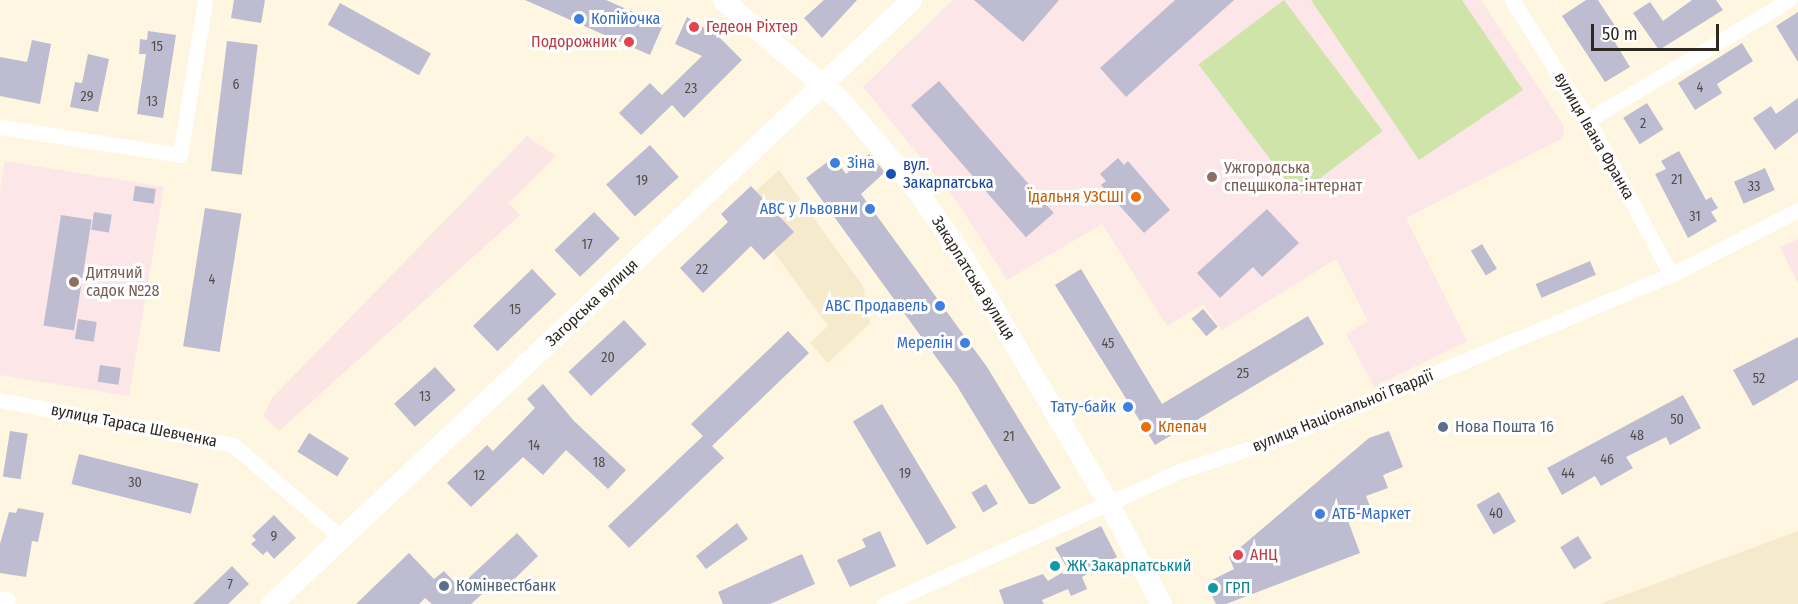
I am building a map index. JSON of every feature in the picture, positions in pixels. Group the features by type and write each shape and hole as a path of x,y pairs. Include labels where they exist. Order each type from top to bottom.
{"street":[{"path":"0,127 180,154 205,0"},
{"name":"Закарпатська вулиця","path":"723,0 823,84 897,166 956,247 1108,502 1161,604"},
{"name":"Загорська вулиця","path":"271,604 911,0"},
{"name":"вулиця Івана Франка","path":"1512,0 1588,120 1671,274"},
{"path":"1588,120 1789,0"},
{"name":"вулиця Національної Гвардії","path":"884,604 1180,471 1333,417 1671,274 1798,210"},
{"name":"вулиця Тараса Шевченка","path":"0,400 232,445 342,538"}],"shaded area":[{"name":"Ужгородська спецшкола-інтернат","path":"953,0 1481,0 1564,126 1563,138 1406,218 1467,341 1374,387 1346,334 1368,321 1336,259 1222,330 1203,304 1167,326 1102,224 1007,280 958,203 863,87"},
{"path":"527,136 556,156 509,203 520,215 279,431 263,416 272,398"},
{"name":"Дитячий садок №28","path":"5,161 164,187 129,396 0,375 0,190"},
{"path":"779,170 863,286 870,323 828,363 810,343 828,326 740,206"},
{"path":"1798,239 1798,284 1780,247"},
{"path":"1798,531 1798,604 1600,604"}],"green space":[{"path":"1284,0 1383,131 1297,195 1199,64"},
{"path":"1311,0 1462,0 1523,90 1419,160"}],"building":[{"path":"234,0 265,0 261,23 231,18"},
{"path":"525,0 606,0 663,25 650,55"},
{"path":"824,0 857,0 822,38 804,18"},
{"path":"974,0 1059,0 1023,42"},
{"path":"1175,0 1234,0 1126,97 1100,68"},
{"path":"1586,0 1598,0 1615,26 1608,31 1630,67 1605,82 1562,16"},
{"path":"1692,0 1716,0 1723,10 1659,50 1633,13 1650,2 1663,21"},
{"path":"340,3 431,53 419,75 328,25"},
{"path":"1798,12 1798,62 1776,26"},
{"path":"687,17 720,38 742,60 684,118 672,105 641,135 619,113 650,83 662,95 702,56 675,44"},
{"path":"148,31 176,35 163,118 137,114 146,54 139,54 140,39 147,40"},
{"path":"32,40 51,44 40,104 0,96 0,57 27,62"},
{"path":"227,41 258,45 242,175 211,171"},
{"path":"1742,43 1753,61 1717,84 1722,93 1695,110 1678,83"},
{"path":"88,54 109,59 98,112 70,107 75,82 82,83"},
{"path":"939,81 1054,213 1026,237 911,105"},
{"path":"1798,98 1798,132 1775,150 1753,118 1771,106 1776,114"},
{"path":"1647,103 1663,129 1640,144 1623,118"},
{"path":"650,145 679,177 635,216 606,184"},
{"path":"1679,151 1706,200 1711,197 1718,208 1711,212 1717,221 1688,238 1655,174 1666,169 1661,161"},
{"path":"869,154 885,172 861,194 987,367 1061,488 1034,504 1029,504 957,386 806,178 834,157 846,174"},
{"name":"Їдальня УЗСШІ","path":"1118,158 1124,165 1128,161 1170,210 1144,233 1101,185 1106,181 1100,174"},
{"path":"1765,168 1775,190 1744,204 1734,182"},
{"path":"135,186 156,189 154,204 133,201"},
{"path":"751,186 794,232 764,260 751,246 703,293 680,268 728,222 721,214"},
{"path":"205,208 242,214 220,352 183,346"},
{"path":"1267,209 1299,243 1262,277 1253,267 1220,298 1197,273"},
{"path":"94,212 112,215 109,233 91,230"},
{"path":"594,212 620,239 580,277 554,250"},
{"path":"61,215 92,220 74,330 43,326"},
{"path":"1482,244 1497,269 1486,276 1471,251"},
{"path":"1590,261 1596,275 1542,298 1536,284"},
{"path":"532,269 556,294 497,351 473,326"},
{"path":"1081,269 1162,404 1308,316 1324,344 1155,445 1055,285"},
{"path":"1203,309 1218,327 1206,336 1192,319"},
{"path":"78,319 97,322 94,342 75,339"},
{"path":"624,320 647,344 591,396 568,372"},
{"path":"788,331 809,353 712,446 724,458 629,548 608,526 703,436 691,424"},
{"path":"1798,337 1798,380 1753,406 1733,370"},
{"path":"100,365 121,368 118,385 98,382"},
{"path":"435,367 456,390 415,427 394,404"},
{"path":"543,384 574,421 626,470 608,489 566,450 543,475 523,457 471,507 447,483 487,445 493,451 535,408 527,399"},
{"path":"1683,395 1701,428 1670,445 1666,437 1626,457 1633,468 1601,486 1595,476 1562,495 1547,468"},
{"path":"882,404 956,527 927,545 853,422"},
{"path":"10,431 28,434 21,479 3,476"},
{"name":"АТБ-Маркет","path":"1389,431 1403,467 1383,475 1388,488 1366,496 1371,509 1347,518 1360,553 1226,604 1216,604 1206,583 1234,569 1229,557 1369,438"},
{"path":"309,433 349,458 337,477 297,452"},
{"path":"79,454 198,484 191,514 72,484"},
{"path":"986,484 998,504 983,512 971,493"},
{"path":"1499,492 1516,521 1493,534 1476,505"},
{"path":"18,508 44,513 38,542 32,541 26,577 0,573 0,544 9,512 16,513"},
{"path":"274,515 296,538 274,559 267,551 263,555 251,544 256,540 252,536"},
{"path":"737,523 748,539 706,569 696,556"},
{"path":"1101,526 1117,557 1082,577 1087,589 1071,596 1068,589 1042,600 1044,604 1004,604 999,590 1043,574 1048,581 1068,569 1055,548"},
{"path":"880,531 896,566 850,587 837,560 866,547 862,539"},
{"path":"517,533 538,556 499,594 491,586 471,604 432,604 425,598 419,604 356,604 409,553 434,579 444,571 459,587"},
{"path":"1578,536 1592,558 1574,569 1560,547"},
{"path":"802,554 815,584 770,604 723,604 718,592"},
{"path":"232,566 249,584 228,604 193,604"}],"place":[{"name":"Копійочка","path":"579,19"},
{"name":"Гедеон Ріхтер","path":"694,27"},
{"name":"Подорожник","path":"629,42"},
{"name":"Зіна","path":"835,163"},
{"name":"вул. Закарпатська","path":"891,174"},
{"name":"Ужгородська спецшкола-інтернат","path":"1212,177"},
{"name":"Їдальня УЗСШІ","path":"1136,197"},
{"name":"ABC у Львовни","path":"870,209"},
{"name":"Дитячий садок №28","path":"74,282"},
{"name":"ABC Продавель","path":"940,306"},
{"name":"Мерелін","path":"965,343"},
{"name":"Тату-байк","path":"1128,407"},
{"name":"Клепач","path":"1146,427"},
{"name":"Нова Пошта 16","path":"1443,427"},
{"name":"АТБ-Маркет","path":"1320,514"},
{"name":"АНЦ","path":"1238,555"},
{"name":"ЖК Закарпатський","path":"1055,566"},
{"name":"Комінвестбанк","path":"444,586"},
{"name":"ГРП","path":"1213,588"}]}
